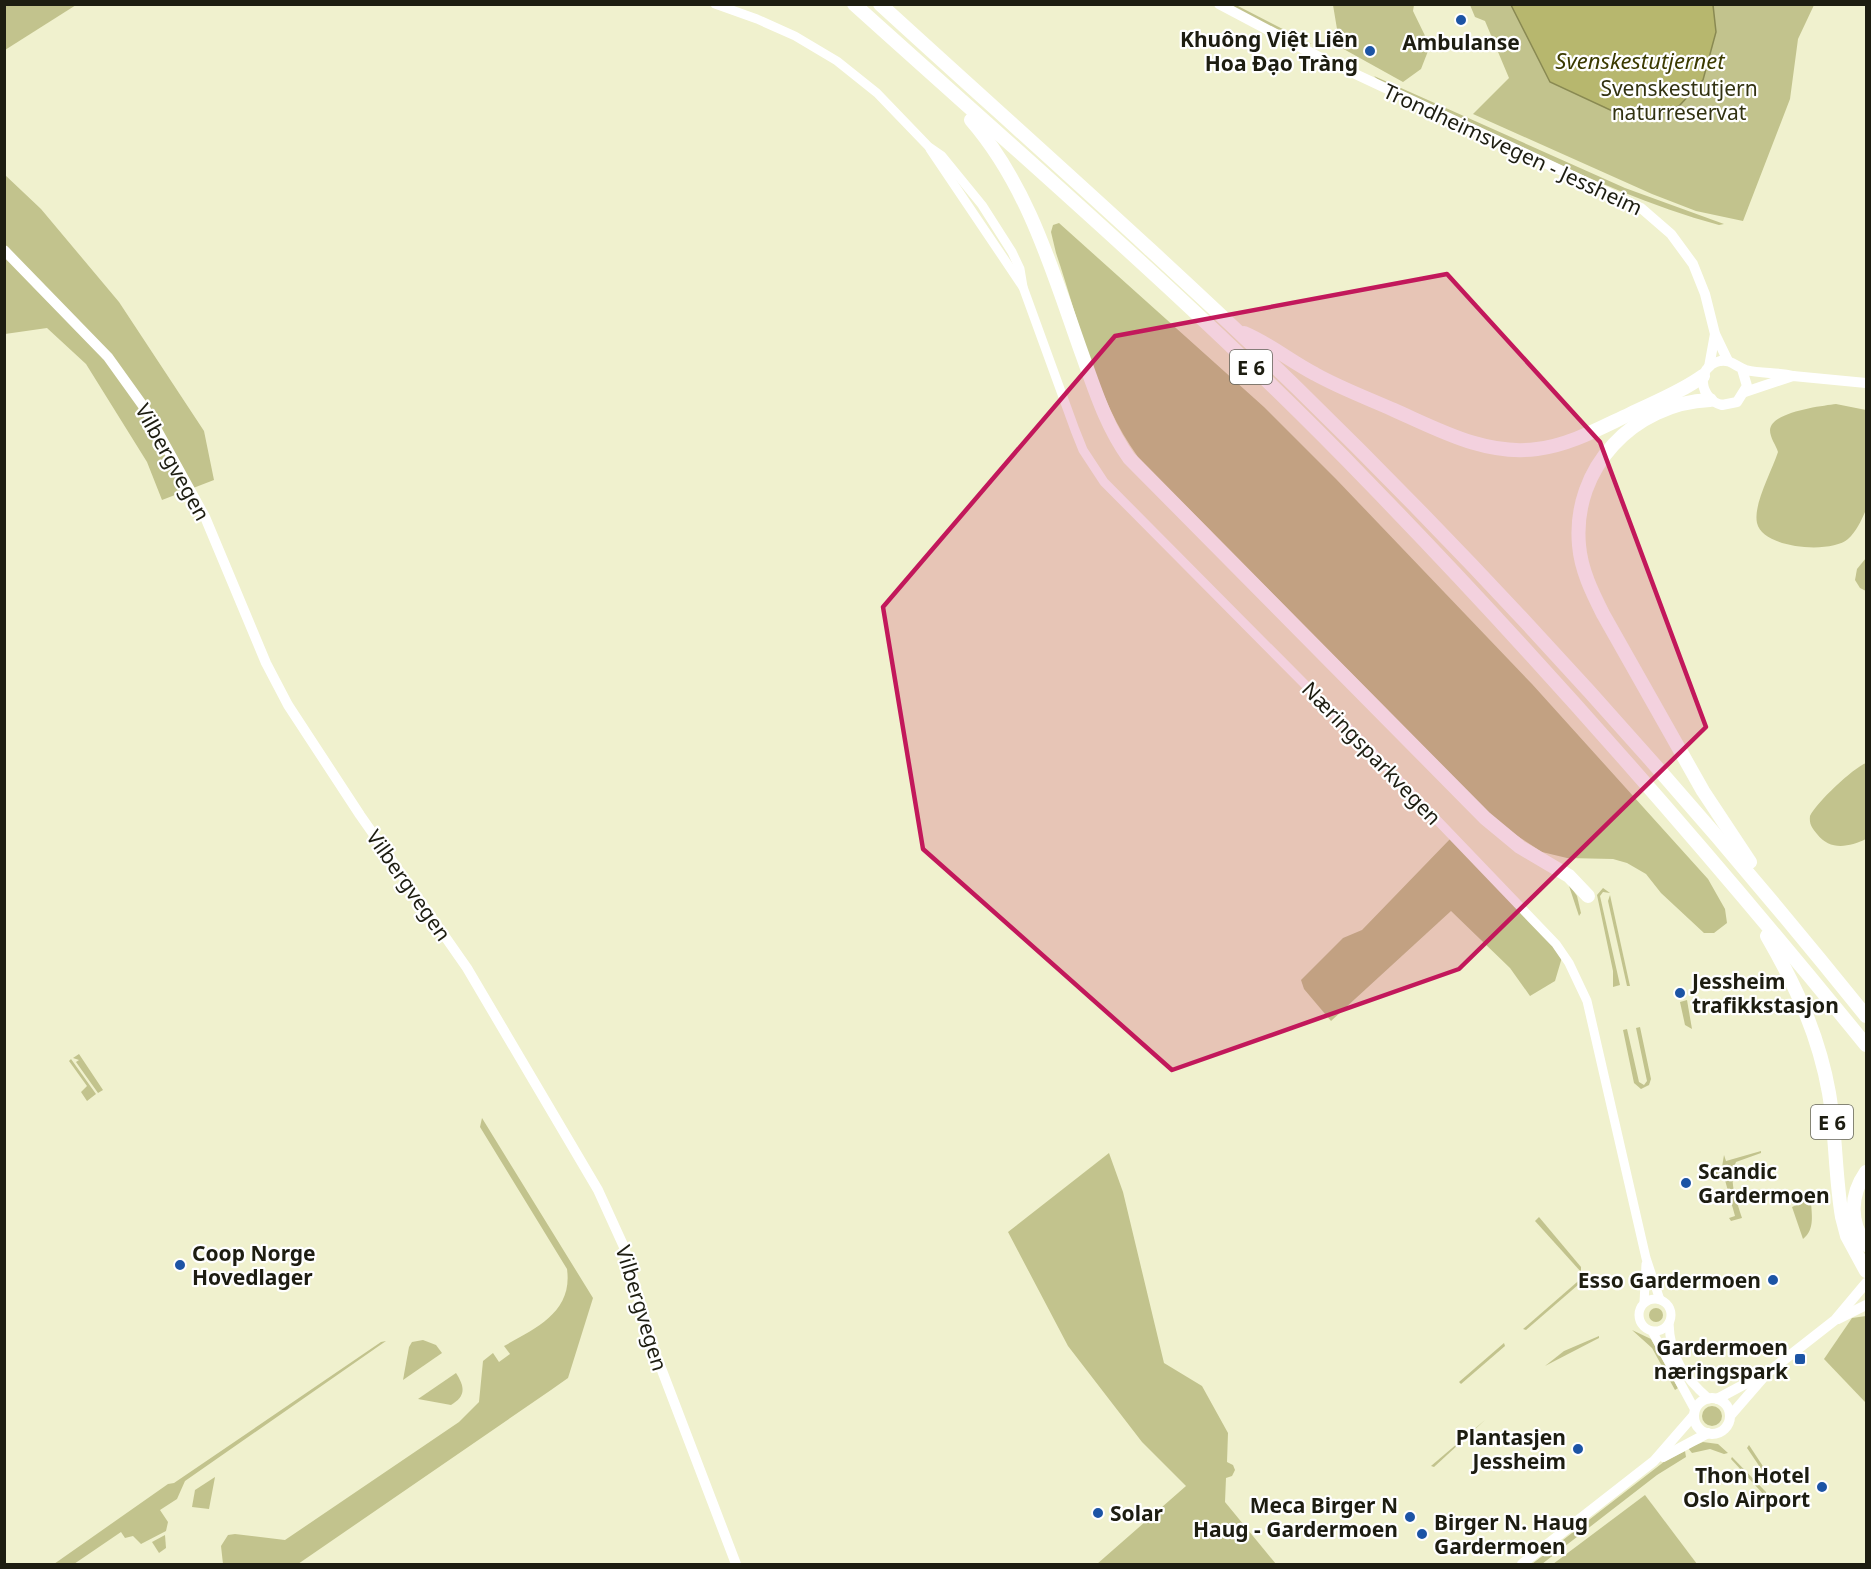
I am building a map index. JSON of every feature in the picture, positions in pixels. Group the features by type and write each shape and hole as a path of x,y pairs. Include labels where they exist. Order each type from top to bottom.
{"highway":[{"name":"E 6","path":"854,4 1169,289 1367,481 1514,636 1749,903 1866,1045"},
{"name":"E 6","path":"880,4 1121,222 1236,330 1379,470 1519,616 1762,889 1866,1016"},
{"name":"E 6","path":"935,78 982,133 1009,172 1043,244 1104,415 1129,458 1485,818 1520,847 1569,876 1588,896"},
{"name":"E 6","path":"1236,330 1264,342 1288,359 1329,381 1447,434 1477,444 1515,451 1554,446 1577,439 1675,393 1706,372"},
{"name":"E 6","path":"1710,400 1685,403 1657,411 1629,430 1612,446 1596,466 1585,492 1579,516 1579,547 1589,584 1603,614 1703,791 1751,863 1762,889"},
{"name":"E 6","path":"1749,903 1789,973 1815,1037 1829,1094 1842,1217 1847,1236 1866,1271"},
{"path":"1866,1172 1857,1187 1853,1213 1857,1229 1866,1245"}],"main road":[{"name":"Trondheimsvegen - Jessheim","path":"1219,4 1328,62 1641,208 1663,225 1688,257 1705,294 1715,334 1728,361"},
{"name":"Vilbergvegen","path":"4,250 108,357 146,410 206,517 266,663 288,705 360,815 467,968 598,1190 624,1247 653,1347 736,1564"},
{"name":"Trondheimsvegen - Jessheim","path":"1706,372 1715,334"},
{"path":"1793,376 1745,392 1737,402 1730,405 1722,405 1710,400 1703,389 1706,372 1718,362 1728,361 1742,369 1866,383"},
{"path":"1742,369 1746,379 1745,392"},
{"path":"1522,1564 1654,1461 1708,1433 1720,1432 1726,1428 1730,1416 1771,1370 1835,1320 1866,1283"},
{"path":"1835,1320 1866,1305"},
{"path":"1654,1461 1701,1403 1771,1370"},
{"path":"1713,1399 1728,1407 1730,1416"},
{"path":"1695,1413 1699,1428 1708,1433"}],"street":[{"name":"Næringsparkvegen","path":"715,4 776,27 830,57 877,93 954,170 993,219 1020,269 1023,287 1083,450 1104,482 1473,856 1533,919 1569,963 1590,1010 1646,1258 1660,1299 1670,1309 1671,1349 1682,1372 1713,1399"},
{"name":"Næringsparkvegen","path":"1646,1258 1644,1303 1640,1311 1640,1319 1644,1326 1652,1331 1695,1413"},
{"path":"1644,1303 1652,1299 1660,1299"},
{"path":"1652,1331 1662,1330 1669,1323"}],"highlighted area":[{"path":"1447,274 1600,442 1706,727 1459,969 1172,1070 923,849 883,607 1115,336"}],"green space":[{"path":"5,4 76,4 76,5 5,50"},
{"path":"1229,5 1236,5 1312,44 1297,40"},
{"path":"1333,5 1414,5 1413,11 1430,46 1421,69 1403,82 1340,47"},
{"name":"Svenskestutjern naturreservat","path":"1470,5 1814,5 1798,39 1790,99 1743,221 1696,211 1652,194 1473,114 1509,78 1485,21 1475,17"},
{"path":"1374,76 1625,188 1724,224 1719,225 1650,203 1410,97"},
{"path":"4,174 41,209 119,302 204,431 214,480 162,500 147,462 86,364 47,328 5,334"},
{"path":"1059,223 1264,407 1532,684 1708,879 1725,909 1727,923 1714,933 1704,933 1661,893 1646,874 1627,863 1613,859 1567,858 1542,852 1502,826 1138,457 1110,409 1090,358 1051,232 1053,225"},
{"path":"1836,404 1866,410 1868,493 1862,519 1848,539 1839,544 1798,546 1771,539 1762,532 1757,523 1760,497 1778,452 1770,430 1773,424 1787,414"},
{"path":"1866,558 1866,591 1860,588 1855,580 1857,569"},
{"path":"1866,763 1866,839 1840,846 1828,843 1812,828 1810,816 1835,786"},
{"path":"1451,838 1563,954 1555,981 1530,996 1510,968 1451,911 1331,1021 1304,989 1301,980 1343,938 1362,930"},
{"path":"1568,883 1577,896 1581,913 1579,916"},
{"path":"1603,888 1610,893 1603,892 1600,896 1620,985 1613,987 1613,971 1597,895"},
{"path":"1610,895 1630,986 1627,986 1608,901"},
{"path":"1687,1000 1692,1029 1685,1025 1680,1002"},
{"path":"1640,1027 1651,1079 1649,1085 1641,1089 1634,1083 1623,1030 1627,1029 1639,1082 1644,1085 1647,1081 1636,1028"},
{"path":"79,1054 103,1090 98,1093 76,1062 79,1060 73,1058"},
{"path":"71,1059 96,1094 87,1101 81,1092 87,1086 69,1061"},
{"path":"482,1118 593,1298 568,1378 298,1564 223,1564 221,1546 228,1535 285,1540 459,1422 479,1402 483,1361 493,1353 499,1362 510,1354 504,1346 540,1325 558,1308 567,1284 567,1269 480,1127"},
{"path":"1761,1151 1761,1153 1736,1162 1733,1183 1742,1218 1731,1221 1729,1218 1735,1216 1723,1173 1716,1174 1716,1172 1722,1167 1724,1155 1726,1161"},
{"path":"1109,1153 1123,1192 1164,1363 1202,1386 1228,1433 1227,1462 1233,1465 1235,1470 1232,1476 1226,1478 1225,1502 1276,1564 1097,1564 1186,1486 1142,1442 1068,1346 1008,1232"},
{"path":"1811,1198 1811,1226 1803,1239 1792,1207"},
{"path":"1539,1217 1581,1267 1581,1272 1535,1221"},
{"path":"1584,1276 1586,1278 1526,1330 1523,1329"},
{"path":"1653,1308 1659,1308 1663,1315 1659,1322 1653,1322 1649,1318 1649,1312"},
{"path":"1866,1316 1866,1403 1824,1359 1852,1318"},
{"path":"1632,1330 1651,1339 1678,1388 1675,1390 1652,1348"},
{"path":"1599,1336 1599,1338 1545,1366 1564,1351"},
{"path":"423,1340 436,1345 442,1353 403,1380 409,1347 412,1342"},
{"path":"386,1341 185,1481 177,1499 160,1510 168,1522 166,1531 141,1544 133,1536 125,1538 121,1532 74,1564 54,1564 168,1484 174,1483 381,1342"},
{"path":"1504,1343 1505,1346 1461,1384 1459,1382"},
{"path":"456,1373 461,1383 462,1395 456,1402 451,1405 418,1399"},
{"path":"1712,1406 1719,1409 1722,1416 1719,1423 1712,1426 1705,1423 1702,1416 1705,1409"},
{"path":"1485,1420 1434,1467 1431,1466"},
{"path":"1703,1442 1718,1444 1728,1453 1724,1454 1710,1449 1692,1453 1688,1448"},
{"path":"1749,1445 1772,1480 1768,1479 1747,1448"},
{"path":"1685,1451 1686,1457 1657,1475 1542,1564 1532,1564 1665,1461"},
{"path":"1732,1457 1766,1492 1765,1496 1731,1459"},
{"path":"215,1477 209,1509 192,1507 195,1490"},
{"path":"1645,1495 1697,1564 1553,1564"},
{"path":"165,1535 166,1548 159,1553 152,1542"}],"water":[{"name":"Svenskestutjernet","path":"1511,5 1713,5 1716,32 1703,80 1679,106 1649,118 1621,115 1550,82"}],"place":[{"name":"Ambulanse","path":"1461,20"},
{"name":"Khuông Việt Liên Hoa Đạo Tràng","path":"1370,51"},
{"name":"Jessheim trafikkstasjon","path":"1680,993"},
{"name":"Scandic Gardermoen","path":"1686,1183"},
{"name":"Coop Norge Hovedlager","path":"180,1265"},
{"name":"Esso Gardermoen","path":"1773,1280"},
{"name":"Gardermoen næringspark","path":"1800,1359"},
{"name":"Plantasjen Jessheim","path":"1578,1449"},
{"name":"Thon Hotel Oslo Airport","path":"1822,1487"},
{"name":"Solar","path":"1098,1513"},
{"name":"Meca Birger N Haug - Gardermoen","path":"1410,1517"},
{"name":"Birger N. Haug Gardermoen","path":"1422,1534"}]}
